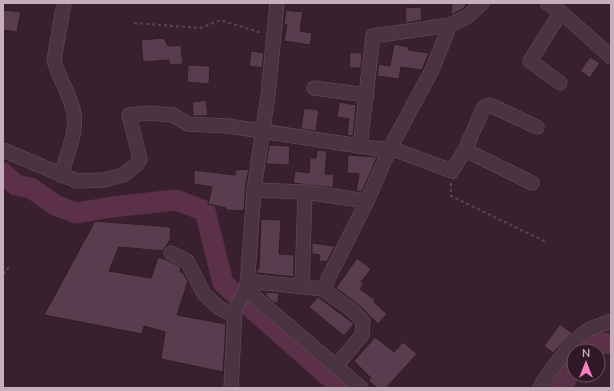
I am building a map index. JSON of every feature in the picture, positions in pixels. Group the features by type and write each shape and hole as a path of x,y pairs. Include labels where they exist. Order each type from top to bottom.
{"street":[{"path":"60,175 75,127 73,108 54,60 64,3"},
{"path":"231,388 234,312 247,285 254,190 263,131 277,3"},
{"path":"360,146 373,36 450,25 468,16 482,3"},
{"path":"547,3 561,12 611,57"},
{"path":"560,83 530,61 561,12"},
{"path":"323,289 367,201 390,148 432,70 450,25"},
{"path":"314,88 367,95"},
{"path":"3,150 21,156 60,175 77,181 104,180 122,175 137,164 140,159 128,115 148,113 173,114 188,124 263,131 379,149 390,148 452,172 465,150 484,107 487,105 490,105 537,127"},
{"path":"465,150 532,183"},
{"path":"254,190 305,192 367,201"},
{"path":"302,286 305,192"},
{"path":"171,253 187,260 204,294 218,307 234,312"},
{"path":"247,285 302,286 323,289 353,311 363,322 362,335 336,366"},
{"path":"247,285 257,298 361,388"},
{"path":"540,388 557,362 589,329 611,322"}],"path":[{"path":"134,23 200,28 209,26 218,20 273,37"},
{"path":"452,172 449,194 451,196 546,242"},
{"path":"3,274 10,266"}],"building":[{"path":"452,3 467,3 463,9 451,15"},
{"path":"421,7 422,20 406,23 405,8"},
{"path":"3,10 21,12 17,32 3,30"},
{"path":"286,10 303,12 300,31 312,33 310,45 284,41 287,25 284,24"},
{"path":"164,38 168,46 181,45 183,64 170,65 169,60 143,62 141,40"},
{"path":"394,44 409,47 408,50 429,53 422,70 401,67 399,79 377,76 379,64 390,66"},
{"path":"251,51 264,53 262,68 249,66"},
{"path":"350,52 362,53 361,68 349,68"},
{"path":"590,57 600,63 590,78 580,71"},
{"path":"188,65 210,66 209,84 187,82"},
{"path":"206,100 208,116 193,116 192,102"},
{"path":"339,102 356,105 353,136 347,135 349,119 337,117"},
{"path":"304,108 319,110 316,131 301,129"},
{"path":"269,145 290,146 289,165 266,164"},
{"path":"317,150 327,151 325,174 334,174 333,188 293,183 295,171 309,173 310,158 316,158"},
{"path":"348,155 377,157 362,192 356,191 359,174 347,173"},
{"path":"249,169 246,183 244,211 226,210 226,208 208,204 212,187 194,184 194,170 235,175 235,170"},
{"path":"261,219 281,220 279,254 294,255 294,277 256,273 257,269 259,269"},
{"path":"95,221 171,227 170,240 163,251 119,247 109,271 151,278 158,257 181,267 180,272 183,273 188,281 177,315 226,324 223,372 161,359 165,332 144,326 142,334 44,315"},
{"path":"312,243 335,246 327,262 319,261 320,255 312,254"},
{"path":"357,258 371,269 361,282 364,283 360,289 375,300 374,302 387,314 378,324 359,305 336,288"},
{"path":"266,292 279,293 278,303 274,303 266,296"},
{"path":"318,297 354,324 344,336 309,307"},
{"path":"560,324 572,333 553,353 544,346"},
{"path":"375,337 394,352 403,342 417,354 386,388 377,388 368,380 371,378 354,361"}],"waterway":[{"path":"3,173 16,185 31,188 55,205 76,213 112,207 176,200 205,211 223,283 342,388"},
{"path":"606,344 611,344"},
{"path":"561,388 566,379"}]}
